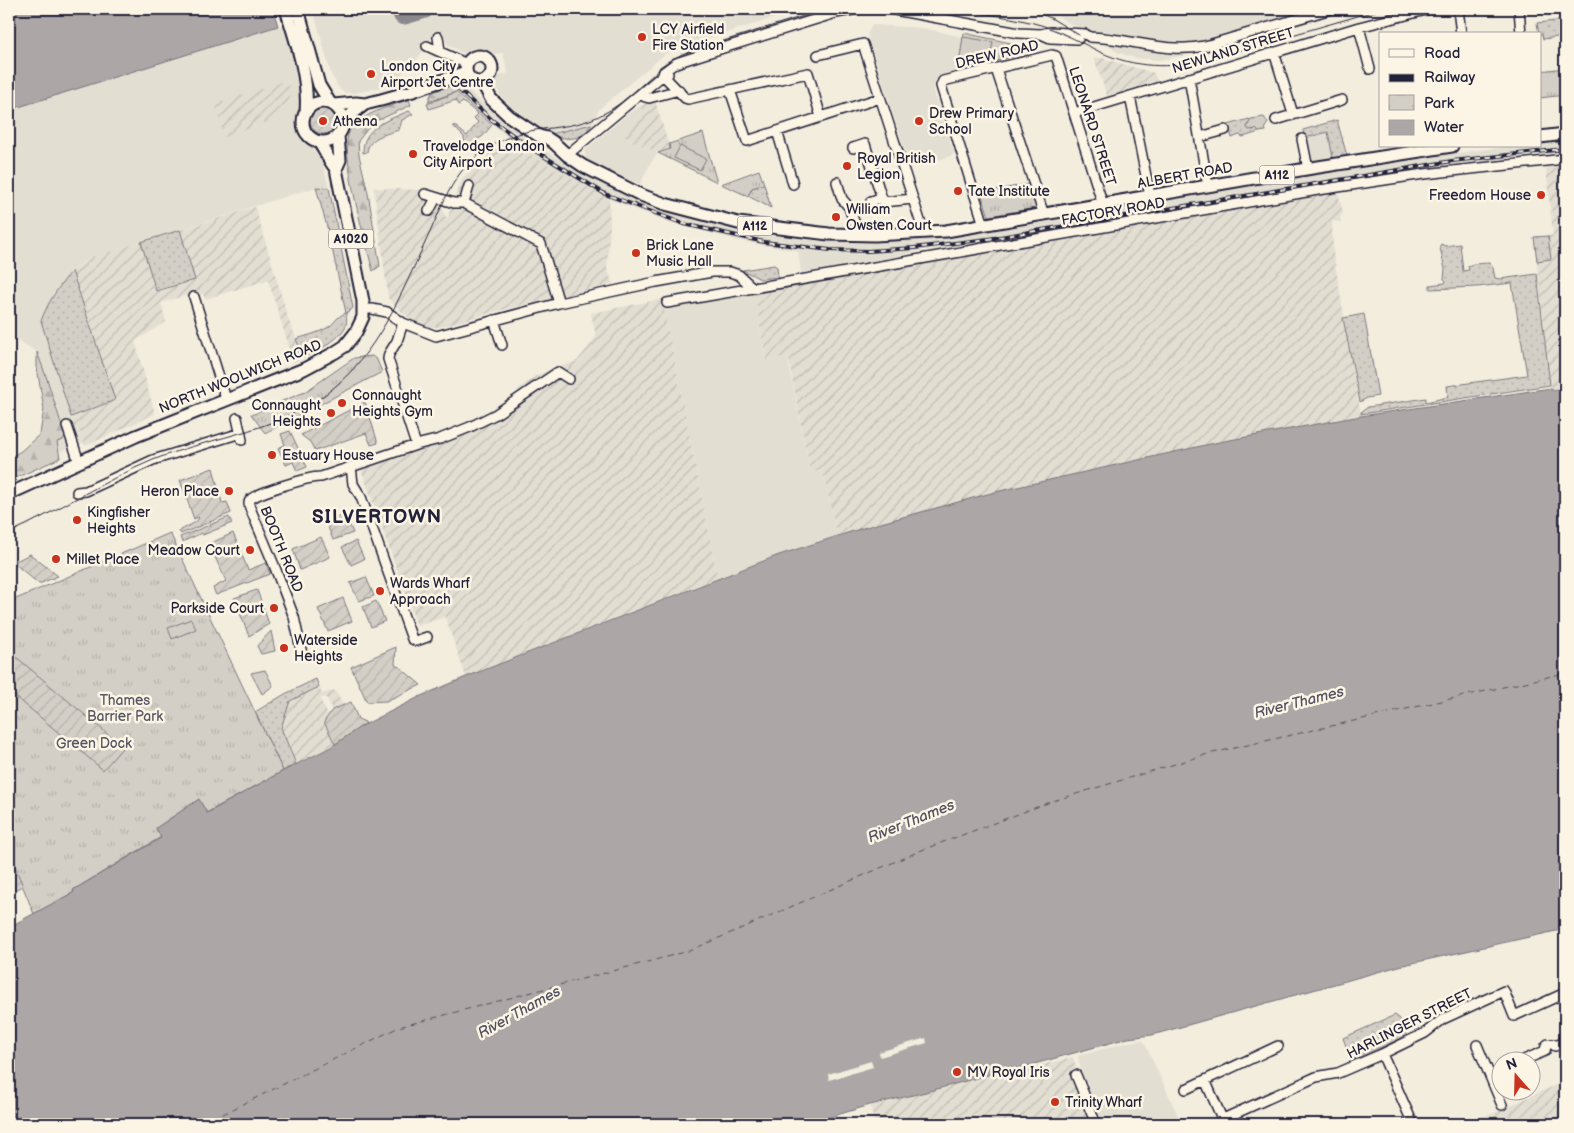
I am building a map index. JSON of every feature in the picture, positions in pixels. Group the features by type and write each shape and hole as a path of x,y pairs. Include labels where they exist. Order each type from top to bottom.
{"main road":[{"name":"A1020","path":"286,9 324,95 340,111 343,121 338,136 340,160 336,169"},
{"name":"A1020","path":"298,9 307,89 304,126 307,133 319,142 336,169 353,247 363,309"},
{"path":"306,112 310,107 319,102 364,104 396,96 467,68 475,57 485,58 489,61 492,71 482,82"},
{"name":"A112","path":"467,68 471,79 482,82 491,99 499,107 539,136 553,142 567,155 608,180 641,195 694,212 738,223 764,227 857,234 924,234"},
{"path":"343,121 364,104"},
{"path":"1542,137 1565,134"},
{"path":"319,142 326,142 338,136"},
{"name":"ALBERT ROAD","path":"924,234 1439,148"},
{"name":"NORTH WOOLWICH ROAD","path":"9,494 136,436 304,369 342,349 356,332 363,317 363,309"}],"street":[{"path":"567,155 663,76 664,71 670,67 707,53 827,16 858,9"},
{"path":"890,9 1007,31 1041,34 1050,32 1085,34 1090,37 1126,40 1167,48 1195,48 1331,9"},
{"name":"NEWLAND STREET","path":"1074,113 1359,26 1430,9"},
{"path":"1458,9 1461,32"},
{"path":"1519,9 1521,32"},
{"path":"1359,26 1370,69"},
{"path":"438,38 438,51"},
{"path":"818,55 863,44 924,234"},
{"path":"426,46 467,68"},
{"path":"1274,52 1293,114"},
{"name":"DREW ROAD","path":"984,225 940,86 944,81 1052,55 1056,56"},
{"name":"LEONARD STREET","path":"1056,56 1103,205"},
{"path":"996,69 1044,214"},
{"path":"663,76 688,99 808,73 821,117"},
{"path":"1189,78 1208,186"},
{"path":"665,93 671,83"},
{"path":"641,94 645,98 649,98 678,90"},
{"path":"730,90 747,141 880,98"},
{"path":"1130,96 1150,196"},
{"path":"1276,120 1342,100"},
{"path":"1200,137 1225,130"},
{"path":"777,131 793,184"},
{"path":"1302,139 1308,169"},
{"path":"853,148 865,144 884,202 913,199"},
{"name":"FACTORY ROAD","path":"666,303 1318,190 1424,174 1565,158"},
{"path":"837,182 842,198 849,207 857,234"},
{"path":"464,203 469,186"},
{"path":"425,194 454,203 464,203 541,244 559,303"},
{"path":"429,211 436,198"},
{"path":"871,201 882,198"},
{"path":"363,309 372,308 387,312 403,323 436,336 559,303 656,282 722,271 739,275 752,287"},
{"path":"194,296 226,399"},
{"path":"494,320 502,345"},
{"path":"403,323 398,341 388,354 388,359 416,445"},
{"path":"427,637 416,641 412,639 361,497 353,484 351,466 440,439 496,414 558,372 569,378"},
{"path":"76,492 86,491 153,460 242,436 237,418"},
{"path":"67,426 79,462"},
{"name":"BOOTH ROAD","path":"302,654 294,617 249,503 250,500 261,494 315,477 321,477 351,466"},
{"name":"HARLINGER STREET","path":"1205,1080 1224,1122 1316,1077 1338,1074 1382,1054 1425,1033 1443,1019 1504,992 1514,1016 1565,993"},
{"path":"1542,1052 1545,1051 1552,1054 1555,1046 1565,1042"},
{"path":"1477,1045 1502,1104"},
{"path":"1186,1089 1278,1046"},
{"path":"1382,1054 1413,1124"},
{"path":"1076,1075 1096,1124"}],"shaded area":[{"path":"313,9 803,9 680,47 665,54 599,109 592,124 551,134 514,110 500,95 497,88 497,77 508,73 503,53 492,54 477,48 471,49 464,54 447,44 445,37 432,38 410,69 403,71 402,75 380,81 381,87 356,93 346,93 340,90 331,74"},
{"path":"1043,9 1354,9 1219,49 1159,60 1135,58 1119,53 1053,13"},
{"name":"Drew Primary School","path":"872,25 923,28 963,37 958,71 939,76 935,81 933,90 954,152 953,155 939,160 931,156 909,163 867,34"},
{"path":"278,26 286,27 300,86 301,105 299,122 304,138 320,155 329,188 316,187 103,254 85,261 72,271 54,293 41,321 74,427 80,433 84,443 58,452 37,352 9,335 9,110"},
{"path":"1094,58 1102,58 1154,73 1157,81 1107,96"},
{"path":"288,80 291,93 282,115 224,137 215,104"},
{"path":"463,85 496,115 546,151 585,175 625,195 691,219 765,234 819,241 924,239 970,233 1382,163 1495,148 1542,148 1542,143 1565,140 1565,152 1413,170 1241,198 1078,228 924,250 801,273 798,251 740,241 669,222 609,199 522,150 456,92"},
{"path":"655,101 670,149 658,153 626,138 622,132 635,122 640,114 642,105"},
{"path":"642,105 640,114 635,122 622,132 626,138 658,153 640,184 590,162 586,159 585,150 628,114"},
{"path":"1328,132 1334,159 1313,163 1305,138"},
{"path":"510,141 522,150 609,199 610,226 607,268 613,284 490,313 441,327 428,327 415,322 388,298 374,188 422,190 435,193 447,219 462,179 484,155"},
{"path":"1565,165 1565,388 1551,390 1534,237 1553,235 1546,168"},
{"path":"1338,192 1343,213 1340,217 1341,222 1332,221 1333,252 1361,416 1219,442 995,492 837,536 823,471 810,472 788,356 766,360 754,292"},
{"path":"255,207 289,321 304,357 294,363 268,280 205,299 203,294 188,299 187,295 161,303 166,322 135,341 155,414 85,446 80,433 74,427 71,417 115,400 72,271 92,257 141,242 157,291 195,280 180,230"},
{"path":"754,292 766,360 787,355 810,472 823,471 837,536 718,578 664,309"},
{"path":"662,299 718,578 466,677 445,617 417,626 360,466 481,424 516,395 518,389 536,376 577,361 596,337 591,313"},
{"path":"319,687 322,694 334,690 343,705 332,710 326,697 320,699 329,717 324,722 335,744 296,764 281,728 290,701"},
{"path":"1143,1040 1182,1124 1105,1124 1099,1114 1081,1071 1078,1056"},
{"path":"1073,1057 1077,1071 1071,1073 1093,1124 875,1124 870,1106"},
{"path":"1565,1081 1565,1124 1469,1124 1469,1121 1489,1115 1523,1100 1542,1100 1542,1091"}],"green space":[{"path":"1565,20 1565,36 1543,39 1542,32 1539,32 1537,23"},
{"path":"964,33 1020,45 1016,56 958,71"},
{"path":"963,37 993,42 989,62 958,71"},
{"path":"1565,68 1565,95 1542,98 1542,71"},
{"path":"461,83 463,85 456,92 428,102 432,92"},
{"path":"456,92 492,125 483,136 465,148 464,137 453,126 467,136 478,122 474,118 478,114 463,102 458,105 456,100 429,109 427,104"},
{"path":"409,100 411,105 372,123 358,141 380,266 373,271 350,176 347,140 350,130 362,119 376,111"},
{"path":"323,108 332,112 336,121 332,130 323,134 314,130 310,121 314,112"},
{"path":"409,111 413,114 402,120 399,130 375,140 368,147 367,152 363,153 364,144 372,131 385,121"},
{"path":"1264,117 1268,123 1265,127 1266,131 1249,130 1247,127 1251,119"},
{"path":"1249,119 1251,121 1247,125 1252,130 1256,129 1259,132 1232,138 1228,125"},
{"path":"1337,120 1347,156 1333,158 1328,132 1305,138 1303,130"},
{"path":"592,124 584,134 574,138 563,138 551,134"},
{"path":"703,133 717,182 658,153 670,149 669,144"},
{"path":"680,146 706,159 700,170 674,158"},
{"path":"759,170 764,184 752,188 748,196 721,184"},
{"path":"764,184 771,208 748,196 752,188"},
{"path":"1028,184 1036,208 989,216 981,193"},
{"path":"316,187 329,188 353,308 346,313 329,234"},
{"path":"180,230 195,280 156,291 141,242"},
{"path":"1548,236 1551,259 1537,261 1534,237"},
{"path":"1442,244 1444,246 1460,244 1463,271 1469,270 1468,266 1473,264 1489,263 1493,268 1495,278 1537,274 1550,385 1361,414 1368,407 1426,398 1426,402 1448,397 1447,386 1527,375 1512,283 1430,289 1430,285 1445,283 1446,281 1444,279 1445,269 1440,248"},
{"path":"774,265 777,267 778,277 760,279 743,270"},
{"path":"72,271 115,400 71,417 41,321 54,295"},
{"path":"346,313 346,326 341,334 326,346 304,357 296,339 327,328"},
{"path":"1364,314 1378,396 1367,398 1360,402 1343,318"},
{"path":"37,352 65,436 63,440 57,442 60,458 9,481 9,458 21,451 40,434 44,409 37,368"},
{"path":"372,356 377,360 382,372 265,433 251,414 255,414 262,409 305,392 354,358"},
{"path":"365,402 378,443 371,445 366,433 315,451 310,442 301,435"},
{"path":"290,431 307,467 297,471 293,462 286,465 278,448 285,445 281,434"},
{"path":"213,468 222,503 227,502 231,513 181,534 179,531 196,522 199,518 194,519 180,480"},
{"path":"345,514 353,533 333,540 326,522"},
{"path":"229,517 232,523 182,542 180,537"},
{"name":"Thames Barrier Park","path":"170,533 283,771 206,813 198,800 156,828 161,837 73,890 74,892 34,914 9,853 9,602"},
{"path":"233,533 248,570 266,563 270,574 216,595 213,588 226,581 209,544"},
{"path":"321,537 330,557 300,570 293,549"},
{"path":"356,541 364,559 351,565 342,547"},
{"path":"30,554 58,576 39,584 15,564 16,561"},
{"path":"366,577 374,596 359,601 350,583"},
{"path":"257,590 269,624 249,636 234,598"},
{"path":"343,598 352,621 328,631 318,609"},
{"path":"376,601 385,621 371,627 363,607"},
{"path":"191,619 196,629 172,639 168,628"},
{"path":"271,631 275,651 261,654 257,646"},
{"path":"396,647 395,665 421,685 386,701 367,702 351,667"},
{"name":"Green Dock","path":"9,651 123,747 103,770 9,691"},
{"path":"265,670 273,686 262,694 251,673"},
{"path":"316,679 319,687 290,701 281,728 296,764 283,771 255,712 285,694"},
{"path":"351,702 358,719 366,724 335,744 324,722 332,710"},
{"path":"9,853 23,886 9,892"},
{"path":"1395,1015 1400,1019 1404,1027 1400,1029 1402,1035 1406,1034 1407,1036 1352,1060 1351,1058 1356,1056 1354,1052 1356,1050 1354,1046 1347,1049 1343,1038"}],"water":[{"path":"9,9 273,9 278,26 9,110"},
{"name":"River Thames","path":"1551,388 1551,390 1565,388 1565,929 1399,966 1152,1035 1128,1038 1009,1071 1006,1070 870,1105 807,1124 9,1124 9,927 74,892 73,890 161,838 156,828 199,799 207,813 331,747 360,727 421,696 779,555 866,527 995,492 1219,442 1361,416"}],"pier":[{"path":"926,1038 927,1043 880,1057 879,1052"},
{"path":"871,1061 873,1067 829,1080 828,1074"}],"ferry route":[{"path":"203,1124 399,1027 689,951 922,850 1053,801 1208,754 1565,673"}],"taxiway":[{"path":"403,15 424,9"}],"tram line":[{"path":"9,533 116,477 153,460 249,430 295,413 337,385 367,351 392,313 452,185 476,156 494,144 524,132 576,124 599,116 621,103 660,68 682,54 826,9"},
{"path":"953,9 1033,23 1059,32 1113,57 1139,64 1165,66 1206,60 1382,9"},
{"path":"1029,9 1051,18 1079,35"}],"railway":[{"path":"458,89 492,120 529,147 605,194 684,224 764,242 830,250 868,251 914,248 988,239 1452,161 1565,149"}],"place":[{"name":"LCY Airfield Fire Station","path":"642,37"},
{"name":"London City Airport Jet Centre","path":"371,74"},
{"name":"Athena","path":"323,121"},
{"name":"Drew Primary School","path":"919,121"},
{"name":"Travelodge London City Airport","path":"413,154"},
{"name":"Royal British Legion","path":"847,166"},
{"name":"Tate Institute","path":"958,191"},
{"name":"Freedom House","path":"1541,195"},
{"name":"William Owsten Court","path":"836,217"},
{"name":"Brick Lane Music Hall","path":"636,253"},
{"name":"Connaught Heights Gym","path":"342,403"},
{"name":"Connaught Heights","path":"331,413"},
{"name":"Estuary House","path":"272,455"},
{"name":"Heron Place","path":"229,491"},
{"name":"Kingfisher Heights","path":"77,520"},
{"name":"Meadow Court","path":"250,550"},
{"name":"Millet Place","path":"56,559"},
{"name":"Wards Wharf Approach","path":"380,591"},
{"name":"Parkside Court","path":"274,608"},
{"name":"Waterside Heights","path":"284,648"},
{"name":"MV Royal Iris","path":"957,1072"},
{"name":"Trinity Wharf","path":"1055,1102"}],"district":[{"name":"SILVERTOWN","path":"377,516"}]}
